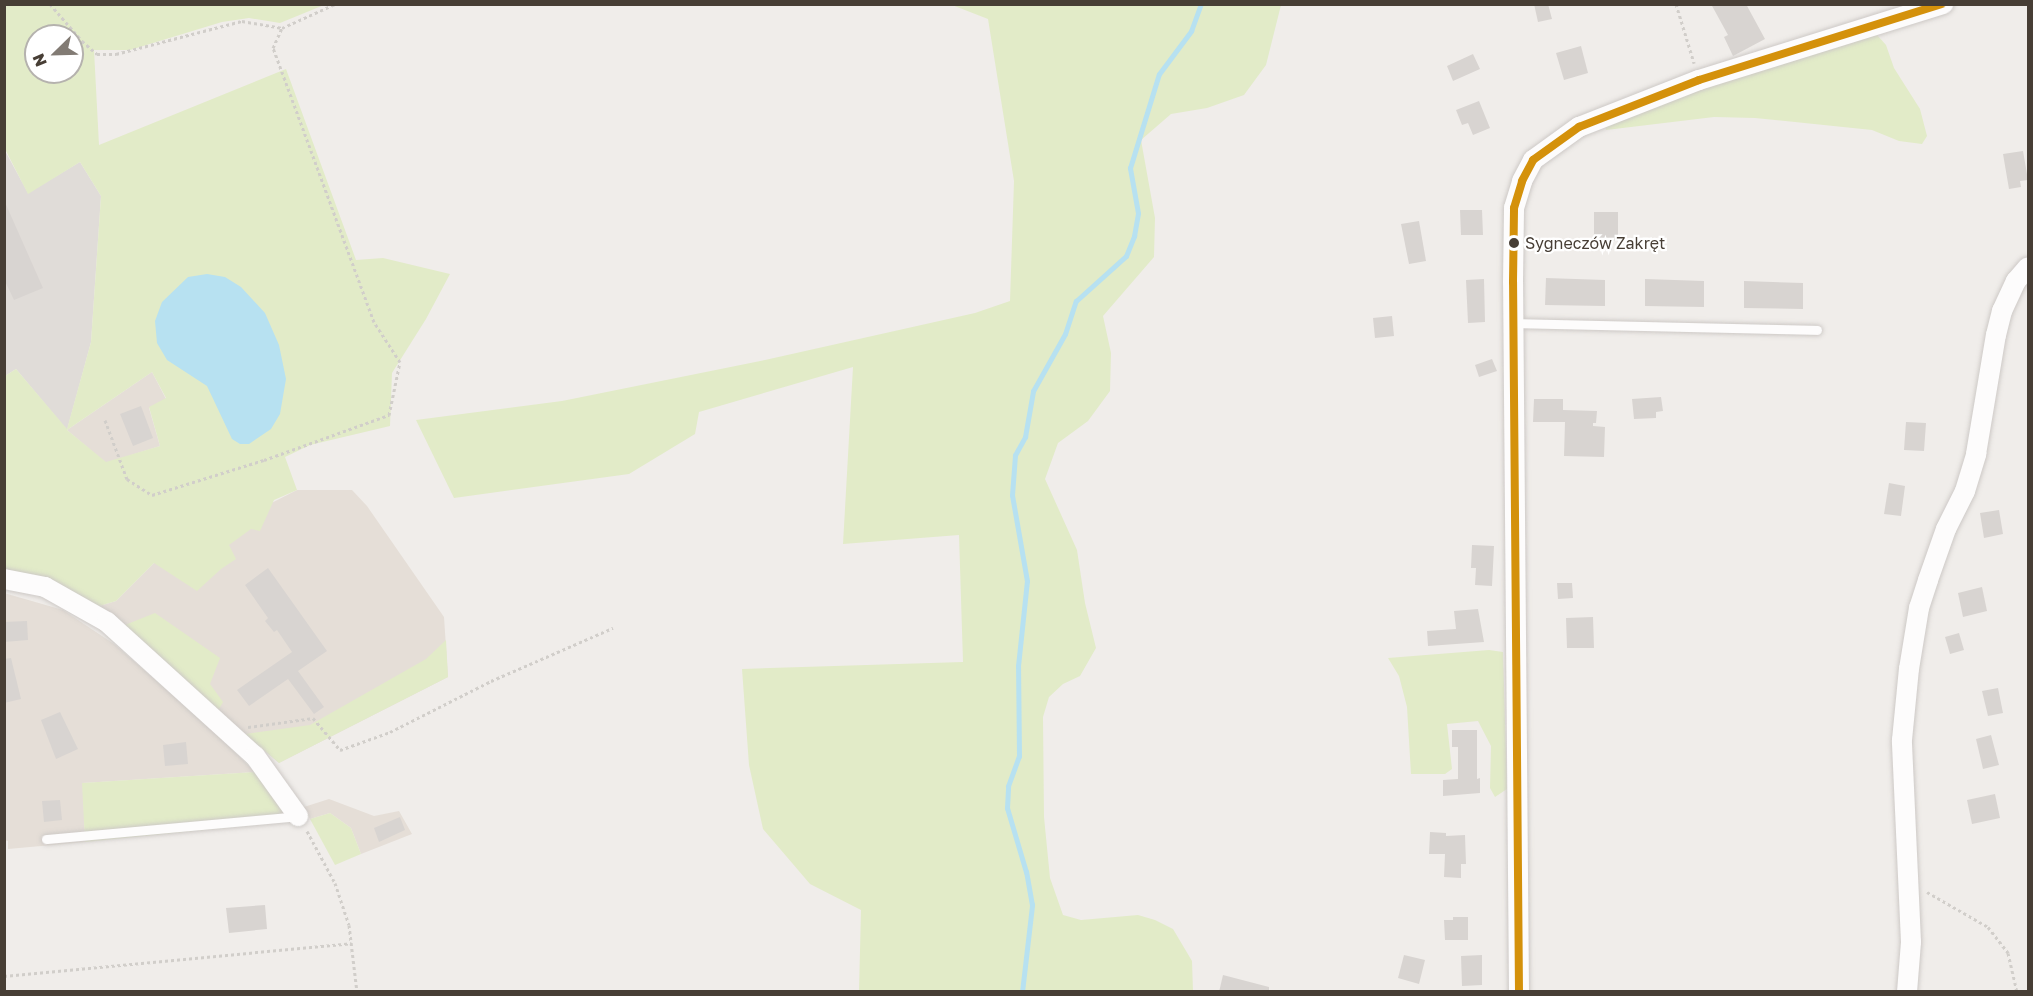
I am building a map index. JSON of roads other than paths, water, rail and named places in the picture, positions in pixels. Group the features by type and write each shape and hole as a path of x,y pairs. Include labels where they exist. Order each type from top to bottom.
{"street":[{"path":"1519,992 1514,208 1522,181 1533,160 1579,127 1699,80 1943,4"},
{"path":"1907,992 1911,942 1902,740 1909,669 1919,608 1976,454 1995,335 2002,310 2016,281 2028,267"},
{"path":"4,579 45,587 107,622 255,756 298,816"}],"lane":[{"path":"1515,323 1817,330"},
{"path":"46,839 298,816"}],"water":[{"path":"207,274 225,277 241,287 265,313 279,345 286,379 280,414 271,429 249,444 240,444 232,439 207,386 167,360 157,343 155,321 162,302 188,277"}],"waterway":[{"path":"1022,992 1032,905 1026,872 1007,808 1008,786 1019,756 1018,666 1027,581 1012,495 1015,455 1025,437 1033,391 1065,334 1076,301 1126,256 1134,236 1138,213 1130,168 1159,74 1191,31 1201,4"}],"place":[{"name":"Sygneczów Zakręt","path":"1514,243"}]}
